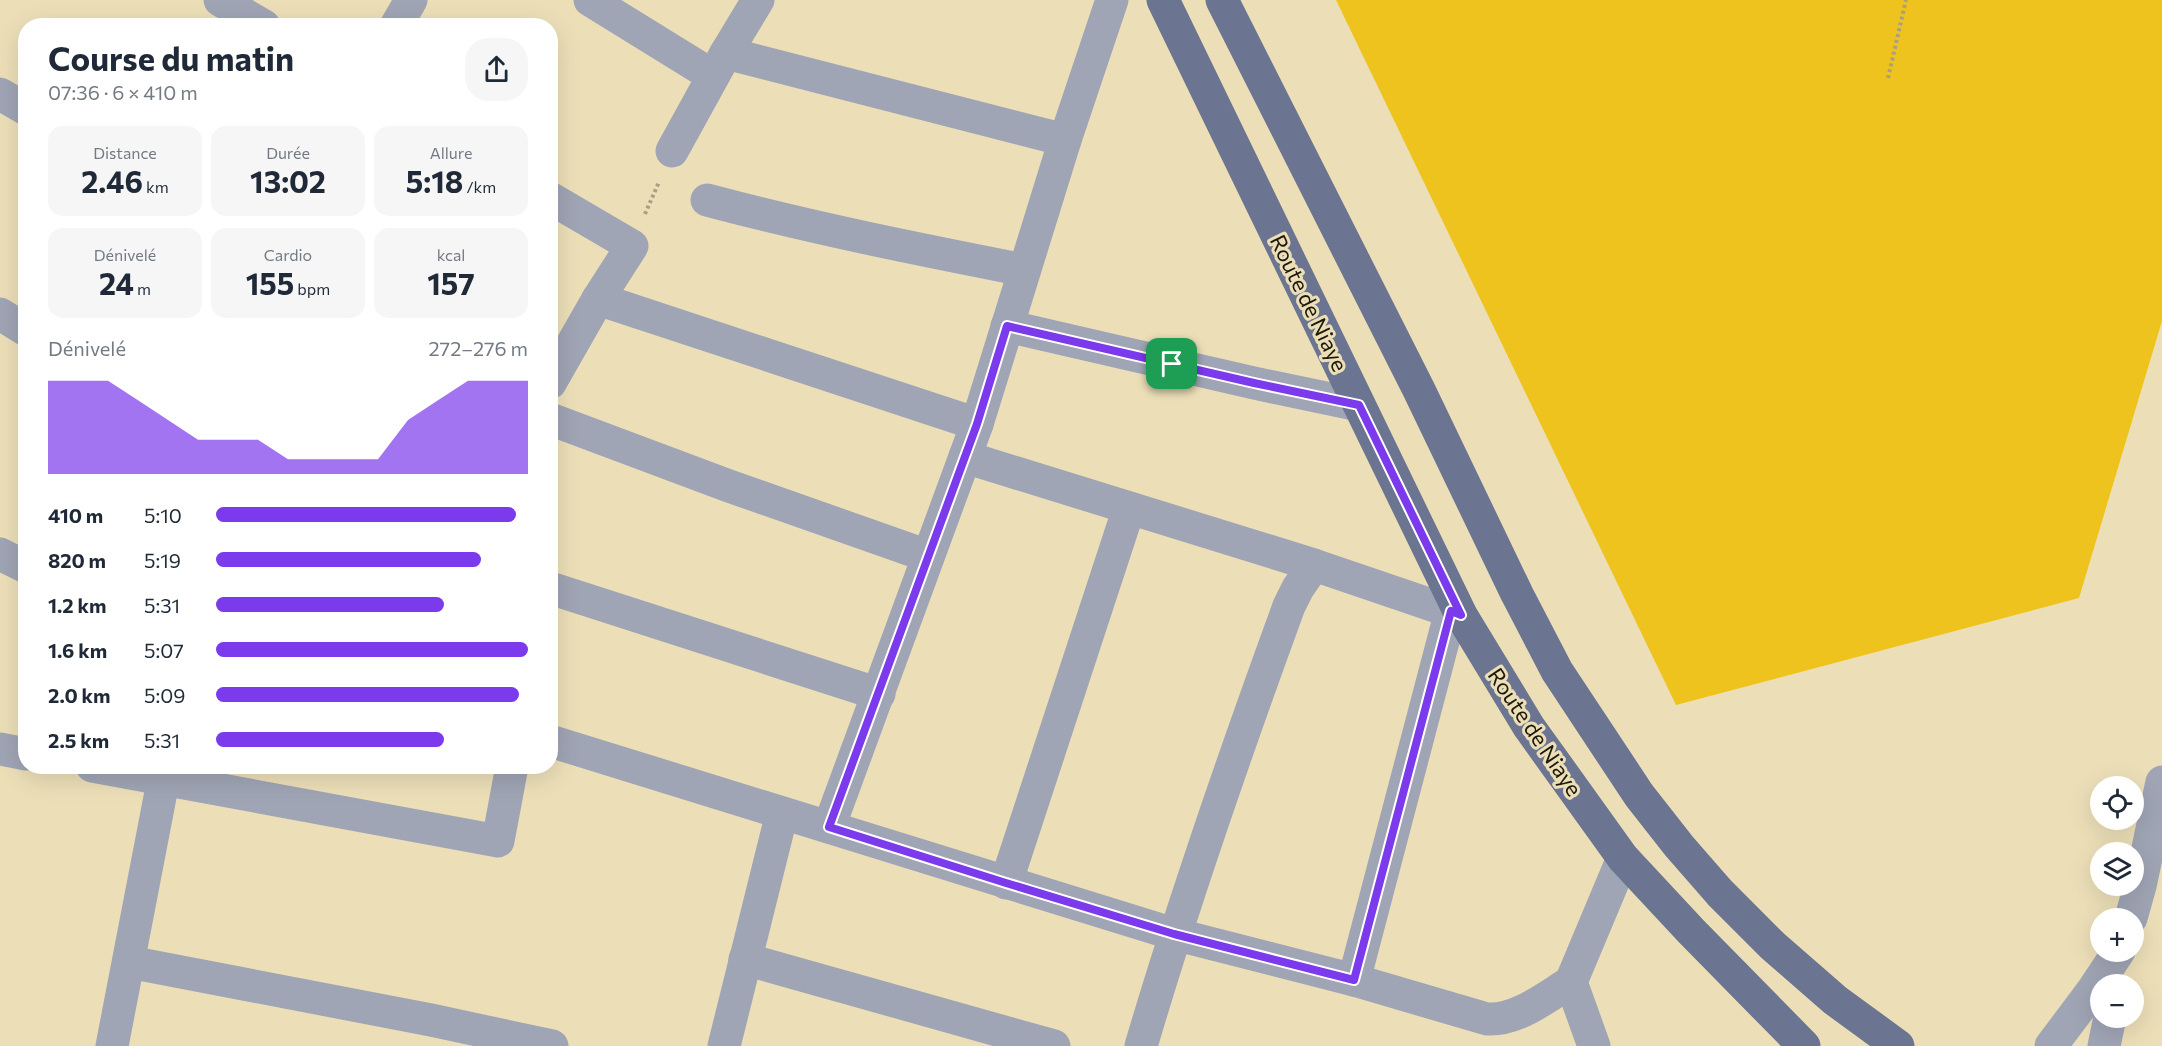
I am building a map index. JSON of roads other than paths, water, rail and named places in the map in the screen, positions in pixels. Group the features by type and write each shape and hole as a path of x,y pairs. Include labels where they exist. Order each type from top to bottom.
{"main road":[{"path":"1222,0 1419,390 1557,671 1639,795 1693,862 1773,946 1835,1000 1898,1046"},
{"name":"Route de Niaye","path":"1160,1 1359,405 1456,613 1529,727 1623,858 1804,1046"}],"street":[{"path":"220,0 250,18"},
{"path":"401,18 411,0"},
{"path":"590,0 719,64 1065,140"},
{"path":"672,151 719,64 758,0"},
{"path":"829,827 977,424 1065,140 1112,0"},
{"path":"0,94 18,104"},
{"path":"707,200 853,237 1024,270"},
{"path":"558,203 632,246 598,299 558,369"},
{"path":"598,299 977,424"},
{"path":"0,315 18,325"},
{"path":"1007,326 1359,405"},
{"path":"558,422 729,486 928,556"},
{"path":"965,457 1314,565 1456,613 1354,980"},
{"path":"1006,883 1129,508"},
{"path":"0,554 18,563"},
{"path":"1141,1046 1174,934 1239,743 1289,606 1314,565"},
{"path":"558,591 879,694"},
{"path":"558,743 1174,934 1354,980 1487,1019 1493,1033 1515,1014 1570,982 1623,858"},
{"path":"0,749 18,752"},
{"path":"112,1046 165,774"},
{"path":"170,774 498,841 511,774"},
{"path":"2139,908 2151,892 2162,782"},
{"path":"724,1046 782,813"},
{"path":"745,959 1054,1046"},
{"path":"129,962 431,1020 552,1046"},
{"path":"2051,1046 2112,962"},
{"path":"1570,982 1594,1046"},
{"path":"2104,1046 2108,1028"}]}
